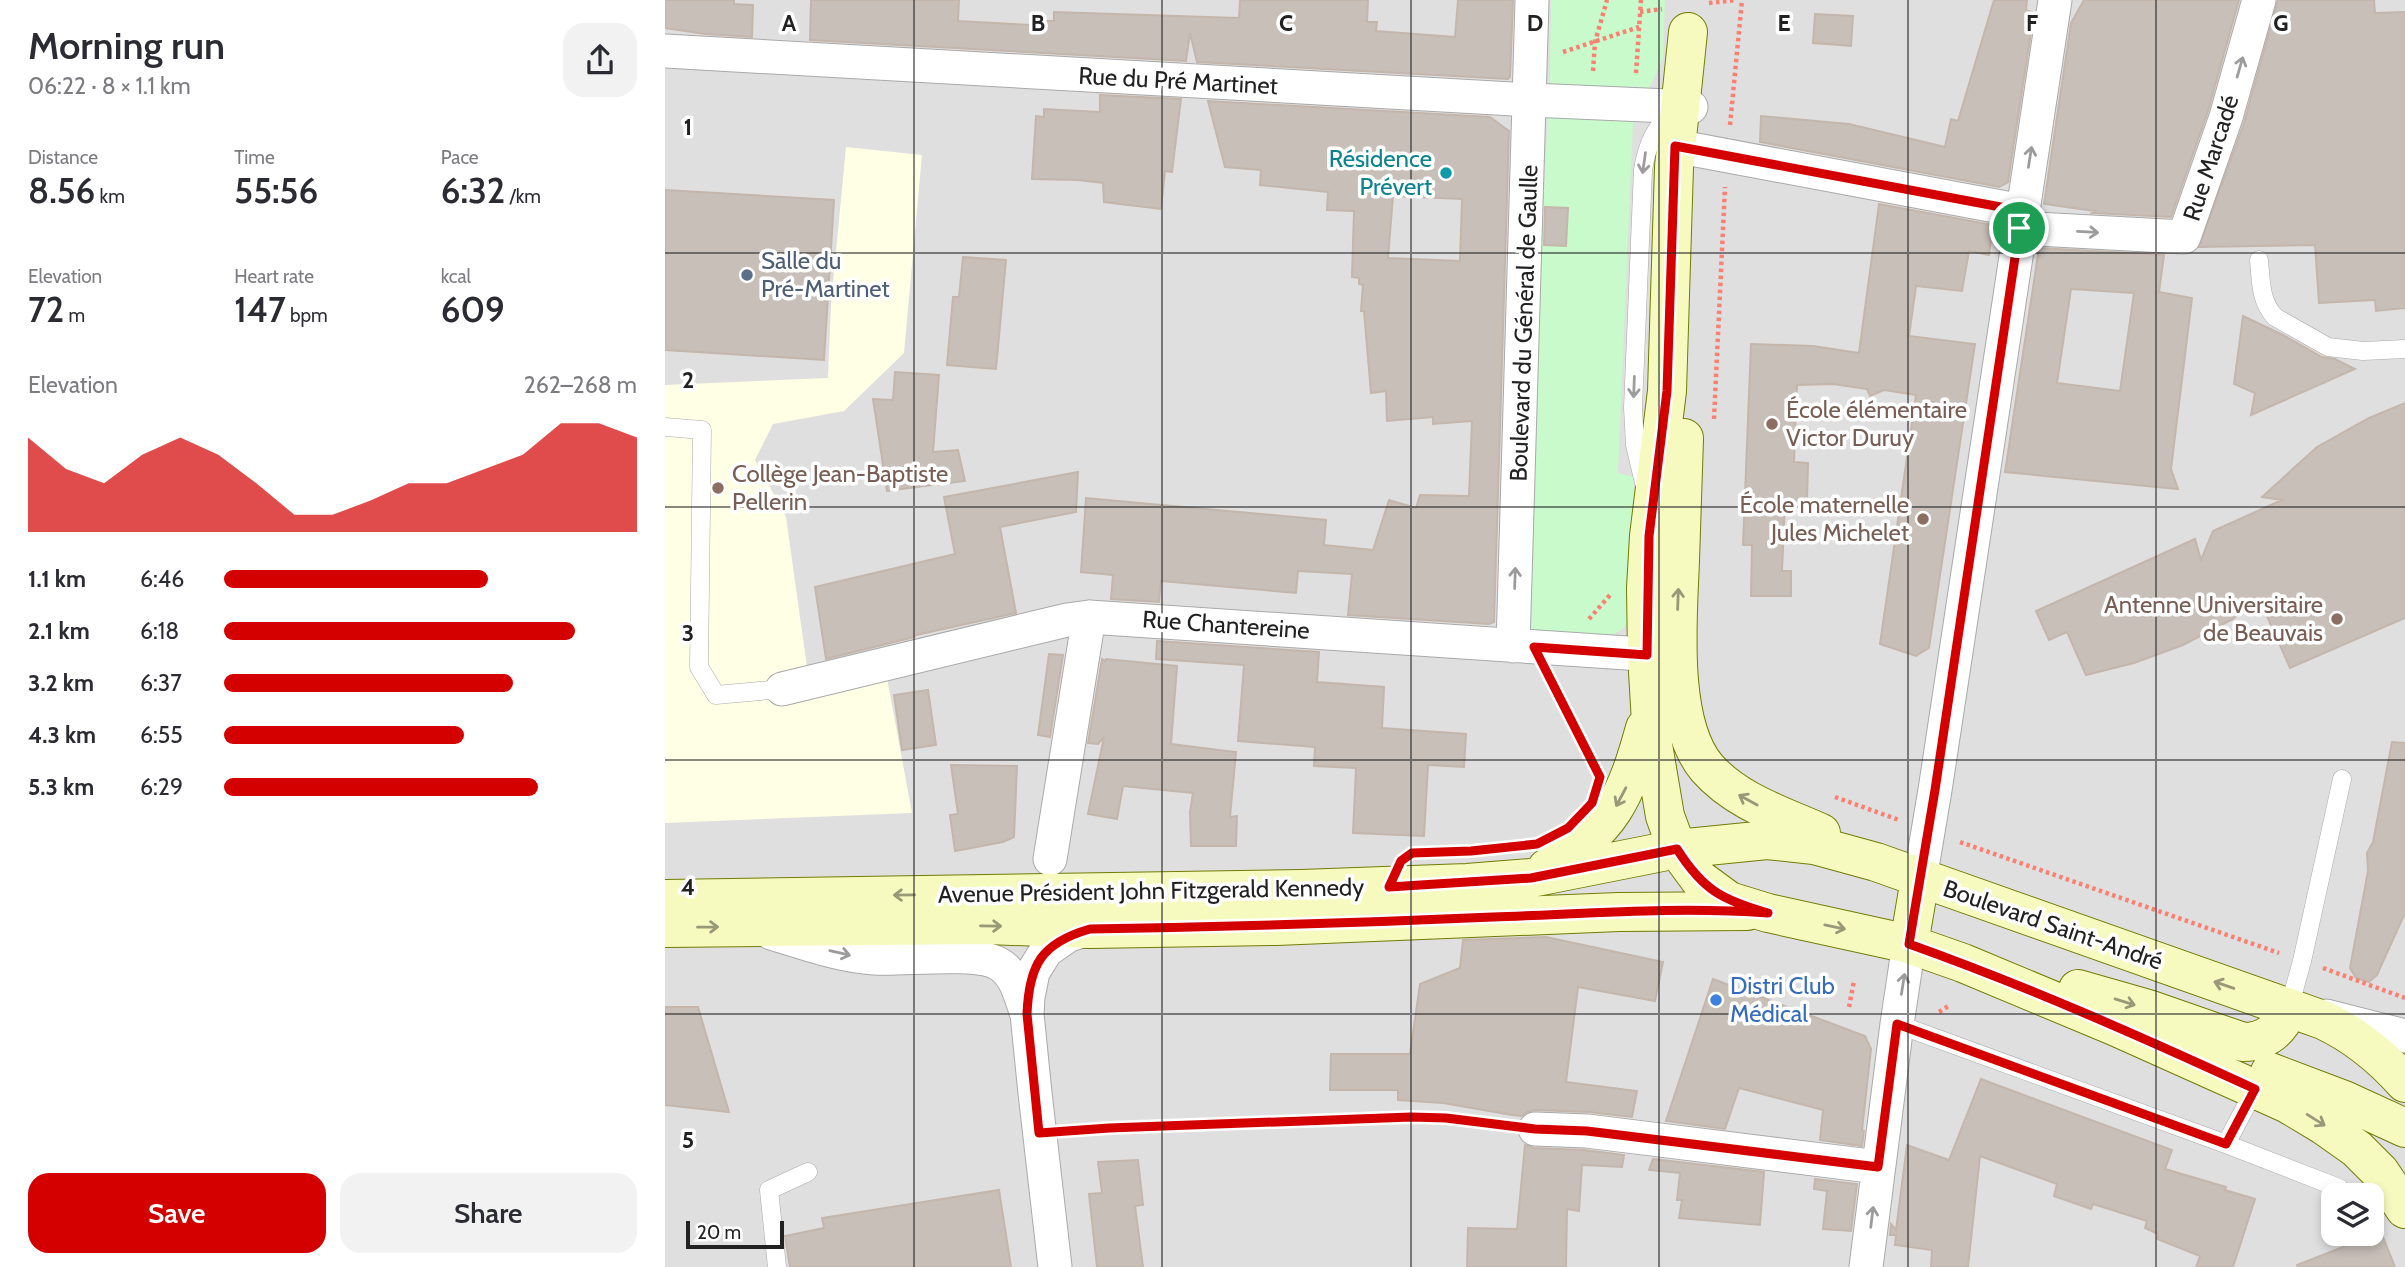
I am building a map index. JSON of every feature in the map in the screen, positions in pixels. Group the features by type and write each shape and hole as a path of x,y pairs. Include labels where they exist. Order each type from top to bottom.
{"main road":[{"path":"1531,878 1578,849 1594,836 1610,816 1629,780 1662,656 1683,464 1698,150 1685,107 1688,16"},
{"path":"1698,150 1647,571 1662,656 1698,754 1719,780 1754,804 1829,836 1876,862"},
{"path":"1650,709 1665,816 1677,849 1699,879 1715,892 1729,901 1768,913 1909,944 1963,963 2255,1089 2298,1110 2340,1136 2371,1162 2400,1201"},
{"name":"Boulevard Saint-André","path":"1677,849 1744,841 1791,841 1839,850 2323,1020 2357,1038 2405,1083"},
{"name":"Avenue Président John Fitzgerald Kennedy","path":"665,899 1377,887 1531,878 1677,849"},
{"path":"1909,944 1920,879"},
{"name":"Avenue Président John Fitzgerald Kennedy","path":"665,928 988,925 1090,929 1276,926 1619,912 1768,913"},
{"path":"1963,963 2112,998 2242,1042 2253,1042 2275,1032 2289,1008"},
{"path":"2114,1026 2228,1056 2344,1100 2404,1127 2394,1145 2392,1158 2400,1201"}],"street":[{"name":"Boulevard du Général de Gaulle","path":"1523,647 1532,0"},
{"path":"1920,879 2055,0"},
{"name":"Rue Marcadé","path":"1698,150 2021,220 2184,237 2226,117 2259,0"},
{"name":"Rue du Pré Martinet","path":"665,51 1685,107"},
{"path":"1050,859 1089,617"},
{"name":"Rue Chantereine","path":"782,689 1067,620 1089,617 1662,656"},
{"path":"752,927 852,956 983,958 1005,968 1012,976 1027,1014"},
{"path":"1055,1267 1027,1014 1031,977 1037,963 1057,942 1069,935 1090,929"},
{"path":"1866,1267 1909,944"},
{"path":"2289,1008 2405,1036"},
{"path":"1535,1129 1587,1131 1878,1167"}],"lane":[{"path":"1652,514 1635,445 1633,408 1643,170 1646,151 1654,133 1663,120 1685,107"},
{"path":"2259,260 2262,294 2269,311 2275,317 2328,346 2363,351 2405,349"},
{"path":"665,426 702,430 699,667 716,695 782,689"},
{"path":"2289,1008 2342,779"},
{"path":"1897,1024 2326,1183"},
{"path":"2226,1144 2255,1089"},
{"path":"777,1267 769,1190 808,1172"}],"path":[{"path":"1593,79 1595,42 1607,0"},
{"path":"1714,429 1698,150 1742,0"},
{"path":"1531,63 1639,27"},
{"path":"1523,647 1600,777"},
{"path":"1832,796 2405,998"},
{"path":"1849,1007 1854,981"},
{"path":"1039,1133 1411,1117 1446,1118 1535,1129"}],"shaded area":[{"path":"665,0 2405,0 2405,1267 665,1267"},
{"name":"Collège Jean-Baptiste Pellerin","path":"846,147 922,155 904,353 844,411 773,424 755,460 786,517 807,667 887,678 912,813 665,823 665,385 828,378 831,304"}],"green space":[{"path":"1551,0 1665,0 1663,58 1633,124 1618,473 1634,477 1632,616 1623,629 1604,640 1529,633 1536,359"}],"building":[{"path":"665,0 734,0 734,4 753,5 752,37 665,28"},
{"path":"811,0 959,0 958,21 1031,25 1034,21 1054,21 1054,12 1239,18 1240,1 1247,0 1368,0 1367,22 1377,22 1376,31 1455,37 1458,0 1513,0 1510,77 1197,62 1190,33 1186,61 810,40"},
{"path":"1994,0 2027,0 2026,10 2034,13 2008,182 1999,187 1760,142 1761,116 1849,124 1945,147 1951,119 1958,121"},
{"path":"2084,0 2239,0 2208,111 2171,217 2092,213 2095,211 2044,204 2071,23"},
{"path":"2278,0 2374,0 2375,13 2405,12 2405,308 2376,311 2375,300 2319,303 2315,245 2199,247 2244,123"},
{"path":"1815,14 1853,16 1851,46 1813,43"},
{"path":"1100,95 1181,99 1172,172 1165,171 1161,209 1104,202 1103,183 1032,179 1036,116 1044,117 1044,109 1100,112"},
{"path":"1208,101 1490,117 1509,131 1494,622 1489,624 1348,615 1352,574 1298,571 1296,593 1161,581 1159,602 1111,599 1113,575 1081,572 1086,498 1326,520 1324,545 1373,550 1389,500 1416,508 1420,495 1469,496 1472,421 1433,424 1433,417 1387,421 1386,391 1371,393 1364,311 1361,311 1363,285 1359,284 1359,278 1352,277 1354,211 1327,210 1328,192 1260,185 1261,170 1225,167","holes":["1393,196 1462,199 1460,261 1388,258"]},
{"name":"Salle du Pré-Martinet","path":"665,190 834,200 824,360 665,350"},
{"path":"1879,204 1993,225 1989,255 1969,251 1962,291 1916,286 1909,336 1975,344 1929,648 1916,656 1880,644 1916,395 1884,390 1870,396 1867,389 1833,384 1797,385 1794,462 1808,463 1807,501 1785,500 1782,571 1791,571 1791,596 1751,596 1752,545 1743,545 1751,344 1813,346 1859,353"},
{"path":"1545,207 1568,208 1566,246 1544,245"},
{"path":"2039,248 2164,255 2159,292 2192,298 2171,469 2178,489 2005,472","holes":["2071,289 2134,293 2120,391 2057,383"]},
{"path":"963,257 1006,260 996,369 947,365 953,297 959,297"},
{"path":"2243,316 2322,357 2335,359 2355,369 2251,415 2255,393 2234,384"},
{"path":"895,372 939,375 933,452 958,450 965,481 887,491 873,399 893,400"},
{"name":"Antenne Universitaire de Beauvais","path":"2405,403 2405,618 2290,668 2259,598 2233,619 2183,645 2134,663 2086,675 2067,632 2049,640 2036,611 2195,539 2201,560 2213,531 2282,500 2262,497 2317,447 2369,418"},
{"path":"1078,472 1076,512 1000,527 1016,613 916,635 826,659 815,587 955,554 944,497"},
{"path":"1157,641 1319,652 1317,682 1384,687 1382,728 1466,734 1464,767 1428,765 1424,836 1353,833 1356,768 1314,766 1315,747 1238,741 1244,665 1156,659"},
{"path":"1049,654 1063,655 1050,737 1038,735"},
{"path":"1102,659 1177,666 1171,744 1236,752 1230,817 1237,816 1236,846 1191,846 1190,812 1193,793 1123,786 1117,819 1088,814 1104,737 1098,744 1088,743"},
{"path":"928,690 936,745 902,750 894,695"},
{"path":"2392,742 2405,743 2405,913 2377,975 2369,982 2356,978 2350,968 2368,871 2367,853 2373,842"},
{"path":"951,765 1017,766 1014,837 1003,842 955,851 950,815 958,814"},
{"path":"1546,937 1663,962 1655,1001 1578,987 1566,1082 1637,1091 1632,1117 1536,1110 1522,1116 1443,1103 1398,1100 1398,1090 1330,1090 1331,1054 1410,1054 1420,984 1460,968 1463,940"},
{"path":"1713,979 1865,1036 1871,1049 1862,1146 1820,1140 1823,1110 1739,1088 1725,1129 1666,1121"},
{"path":"665,1007 698,1007 729,1112 665,1105"},
{"path":"1981,1079 2172,1150 2165,1169 2226,1187 2225,1190 2255,1199 2233,1267 2196,1267 2200,1256 2157,1239 2158,1234 2145,1228 2147,1221 2093,1204 2091,1209 2054,1196 2057,1184 1980,1156 1968,1267 1931,1267 1932,1250 1895,1245 1896,1235 1890,1235 1891,1224 1896,1230 1907,1145 1949,1160"},
{"path":"1525,1145 1624,1155 1622,1167 1582,1165 1579,1211 1567,1209 1566,1267 1467,1267 1468,1228 1517,1229"},
{"path":"1653,1159 1764,1172 1760,1225 1679,1218 1682,1200 1677,1200 1680,1173 1649,1170"},
{"path":"1138,1160 1143,1205 1135,1206 1143,1267 1097,1267 1089,1194 1102,1193 1098,1162"},
{"path":"1815,1179 1857,1184 1851,1231 1823,1229 1827,1191 1814,1189"},
{"path":"999,1190 1011,1267 790,1267 785,1236 824,1228 822,1218"},
{"path":"2384,1240 2395,1267 2298,1267 2297,1265 2345,1246 2384,1246"}],"place":[{"name":"Résidence Prévert","path":"1446,173"},
{"name":"Salle du Pré-Martinet","path":"747,275"},
{"name":"École élémentaire Victor Duruy","path":"1772,424"},
{"name":"Collège Jean-Baptiste Pellerin","path":"718,488"},
{"name":"École maternelle Jules Michelet","path":"1923,519"},
{"name":"Antenne Universitaire de Beauvais","path":"2337,619"},
{"name":"Distri Club Médical","path":"1716,1000"}],"route":[{"path":"1675,146 2022,211 2019,228 1935,790 1909,944 2039,994 2255,1089 2226,1144 1897,1024 1878,1167 1587,1131 1535,1129 1446,1118 1109,1128 1039,1133 1027,1014 1031,977 1037,963 1047,951 1069,935 1090,929 1276,926 1619,912 1768,913 1729,901 1715,892 1699,879 1677,849 1531,878 1389,887 1401,861 1412,853 1471,851 1537,844 1568,828 1592,803 1600,777 1534,647 1647,655 1649,536 1667,391 1675,146"}]}
